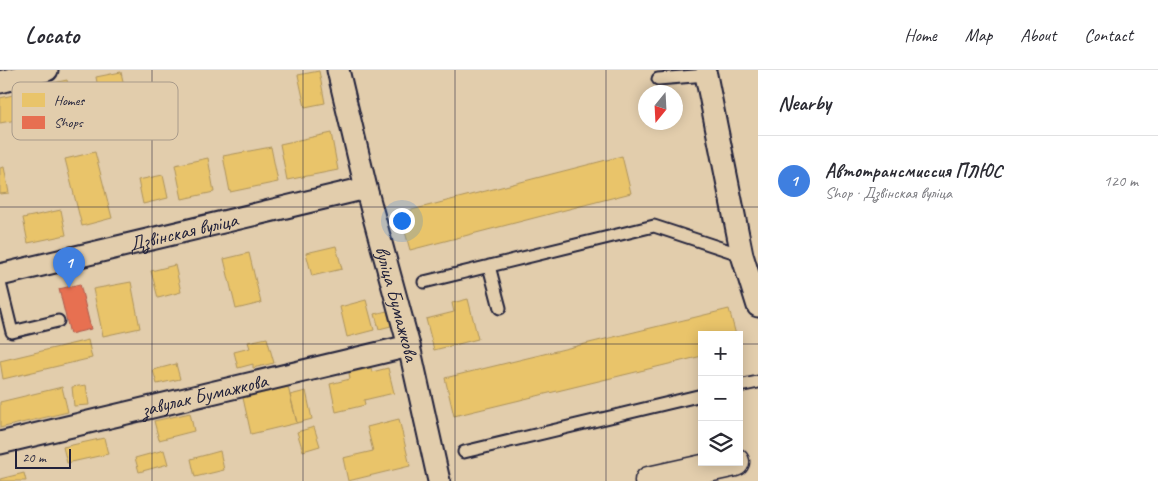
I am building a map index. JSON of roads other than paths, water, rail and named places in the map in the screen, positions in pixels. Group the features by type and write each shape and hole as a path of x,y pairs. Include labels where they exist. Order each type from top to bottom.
{"street":[{"path":"0,82 47,70"},
{"name":"вуліца Бумажкова","path":"338,70 366,188 409,346 439,481"},
{"path":"705,72 742,255 758,306"},
{"name":"Дзвінская вуліца","path":"0,276 366,188"},
{"name":"завулак Бумажкова","path":"0,443 409,346"},
{"path":"743,460 758,457"},
{"path":"649,481 717,466"}],"lane":[{"path":"658,79 705,72"},
{"path":"424,282 654,226 742,255"},
{"path":"489,266 500,308"},
{"path":"0,283 12,332 58,322"},
{"path":"743,385 758,382"},
{"path":"464,452 698,396"}],"place":[{"name":"Автотрансмиссия ПЛЮС","path":"69,288"}]}
